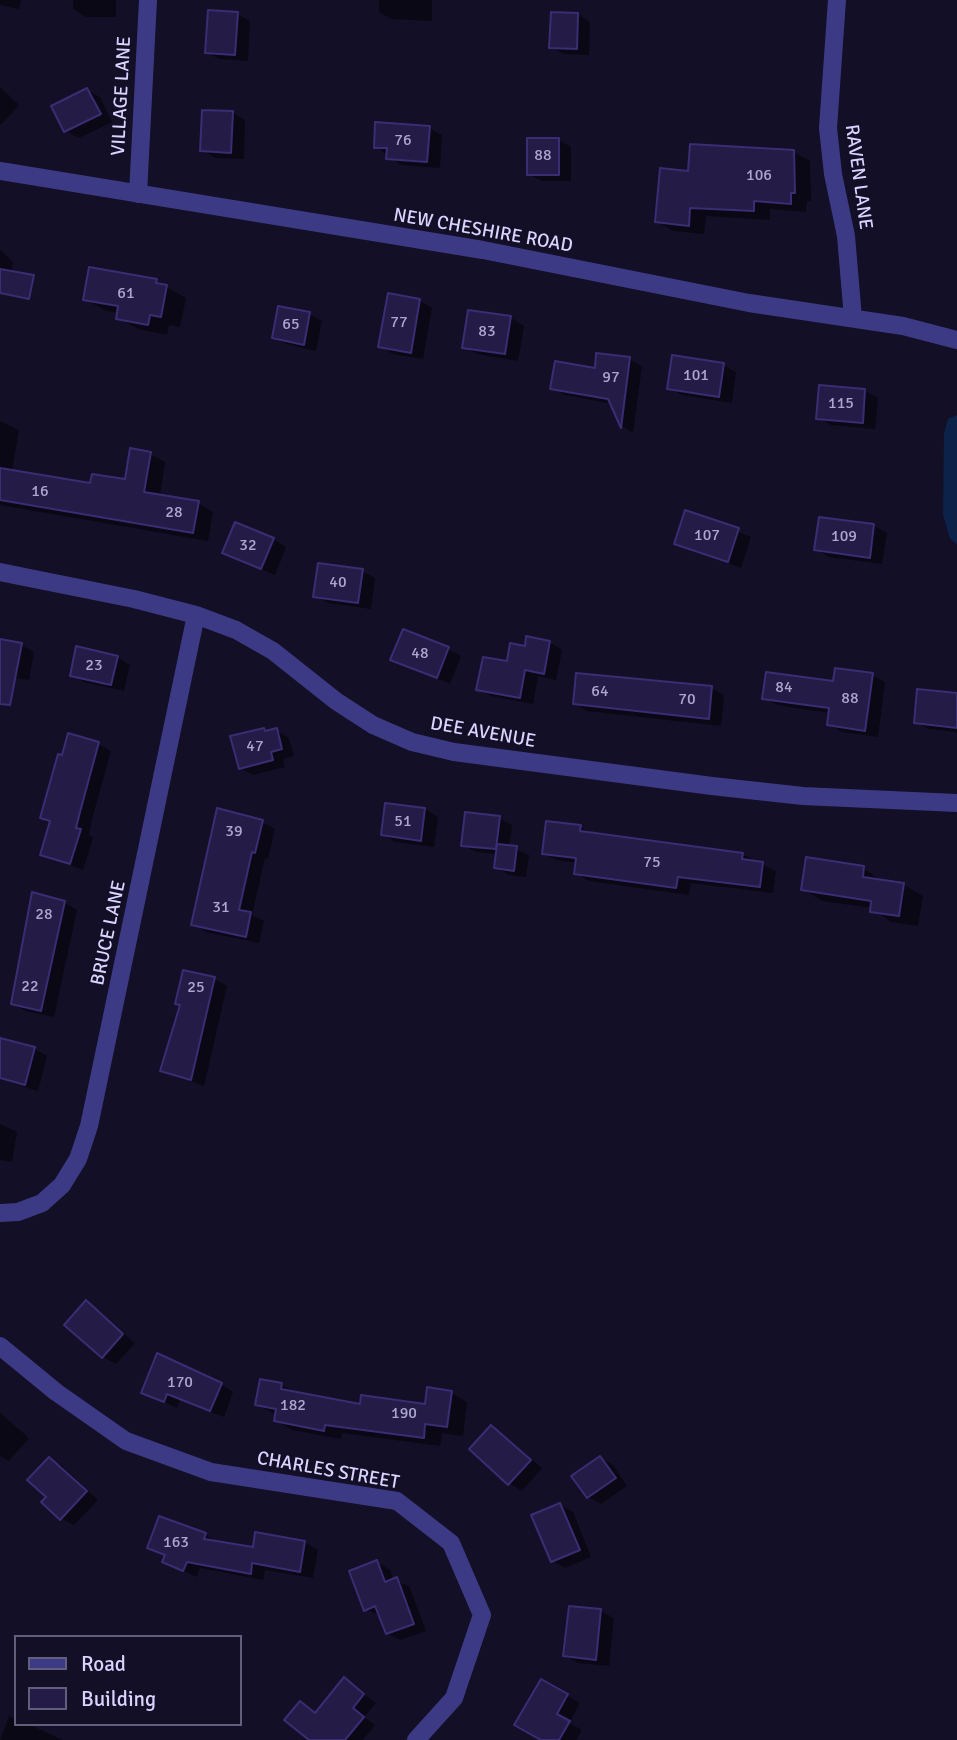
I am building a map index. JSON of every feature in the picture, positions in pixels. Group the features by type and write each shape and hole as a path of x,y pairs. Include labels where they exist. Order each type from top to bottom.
{"street":[{"name":"VILLAGE LANE","path":"138,194 148,0"},
{"name":"RAVEN LANE","path":"837,0 828,128 833,174 846,236 853,317"},
{"name":"NEW CHESHIRE ROAD","path":"0,172 483,250 749,303 903,326 957,340"},
{"name":"DEE AVENUE","path":"0,572 68,584 196,615 236,630 273,651 336,701 373,725 412,742 454,752 712,786 803,796 957,803"},
{"name":"BRUCE LANE","path":"0,1213 18,1212 42,1203 62,1185 78,1159 89,1126 196,615"},
{"name":"CHARLES STREET","path":"0,1346 55,1392 126,1441 211,1472 397,1501 452,1543 482,1615 454,1698 416,1740"}],"water":[{"path":"957,415 957,544 950,539 943,515 944,433 948,419"}],"building":[{"path":"208,10 238,12 235,55 205,53"},
{"path":"551,12 578,13 577,49 549,48"},
{"path":"87,88 101,114 64,132 51,106"},
{"path":"202,110 233,111 231,153 200,151"},
{"path":"375,122 430,126 427,162 386,159 387,148 374,148"},
{"path":"527,138 559,138 559,175 527,175"},
{"path":"690,144 794,150 795,193 791,193 791,204 754,201 754,211 690,208 689,226 655,222 660,168 688,171"},
{"path":"89,267 157,279 156,283 167,285 161,317 150,315 148,325 116,319 118,306 83,300"},
{"path":"0,269 34,275 29,299 0,293"},
{"path":"388,293 420,299 411,353 378,347"},
{"path":"278,306 310,312 304,345 272,338"},
{"path":"468,310 511,316 505,354 462,348"},
{"path":"596,353 630,357 621,428 608,399 550,389 555,361 595,368"},
{"path":"672,355 724,363 719,397 667,389"},
{"path":"819,385 865,389 863,423 816,419"},
{"path":"130,448 151,452 144,492 199,501 193,533 0,500 0,468 90,483 92,474 125,479"},
{"path":"685,510 739,528 728,562 674,544"},
{"path":"819,517 874,524 870,558 814,550"},
{"path":"235,522 274,538 261,569 222,553"},
{"path":"318,563 363,569 358,603 313,597"},
{"path":"403,629 449,647 437,678 390,660"},
{"path":"526,636 550,641 544,674 525,670 520,698 476,690 483,657 507,661 510,643 525,646"},
{"path":"0,639 22,643 10,705 0,704"},
{"path":"76,646 118,656 111,685 70,676"},
{"path":"835,668 873,673 865,731 827,725 829,708 762,699 766,672 833,681"},
{"path":"576,673 712,686 709,719 573,704"},
{"path":"917,689 957,693 957,728 914,723"},
{"path":"264,728 265,731 277,728 282,749 271,752 273,760 239,769 230,736"},
{"path":"68,733 99,742 76,828 81,829 70,864 40,855 50,821 40,818 58,754 62,755"},
{"path":"385,803 425,808 421,841 381,835"},
{"path":"217,808 263,820 255,853 252,852 239,910 251,912 246,937 191,925"},
{"path":"465,812 500,816 496,849 461,846"},
{"path":"546,821 581,825 580,831 743,853 742,859 763,862 760,887 678,877 676,888 574,874 576,858 542,854"},
{"path":"497,844 517,846 514,871 494,868"},
{"path":"806,857 864,866 863,877 904,883 899,916 870,912 871,901 801,890"},
{"path":"32,892 65,901 41,1011 11,1004"},
{"path":"183,970 215,977 191,1080 160,1071 180,1005 175,1004"},
{"path":"0,1038 35,1047 25,1085 0,1078"},
{"path":"86,1300 123,1334 102,1358 64,1325"},
{"path":"157,1353 222,1383 210,1411 167,1394 164,1402 141,1393"},
{"path":"260,1379 282,1383 281,1389 360,1404 361,1395 425,1404 427,1387 452,1391 447,1427 425,1424 424,1438 325,1425 324,1431 274,1421 276,1409 255,1405"},
{"path":"491,1425 531,1460 508,1485 469,1449"},
{"path":"600,1456 616,1478 587,1498 571,1476"},
{"path":"49,1457 87,1491 60,1520 41,1502 46,1497 27,1480"},
{"path":"560,1503 580,1550 551,1562 531,1515"},
{"path":"159,1516 206,1533 204,1539 253,1547 255,1532 305,1541 300,1572 252,1563 251,1574 187,1562 183,1571 162,1562 165,1555 147,1548"},
{"path":"377,1560 385,1582 397,1577 414,1624 386,1634 375,1606 364,1611 349,1571"},
{"path":"569,1606 601,1609 596,1660 563,1656"},
{"path":"344,1677 364,1694 353,1708 364,1717 345,1740 309,1740 284,1720 300,1701 315,1713"},
{"path":"541,1679 568,1694 557,1714 570,1721 559,1740 541,1740 514,1725"}]}
